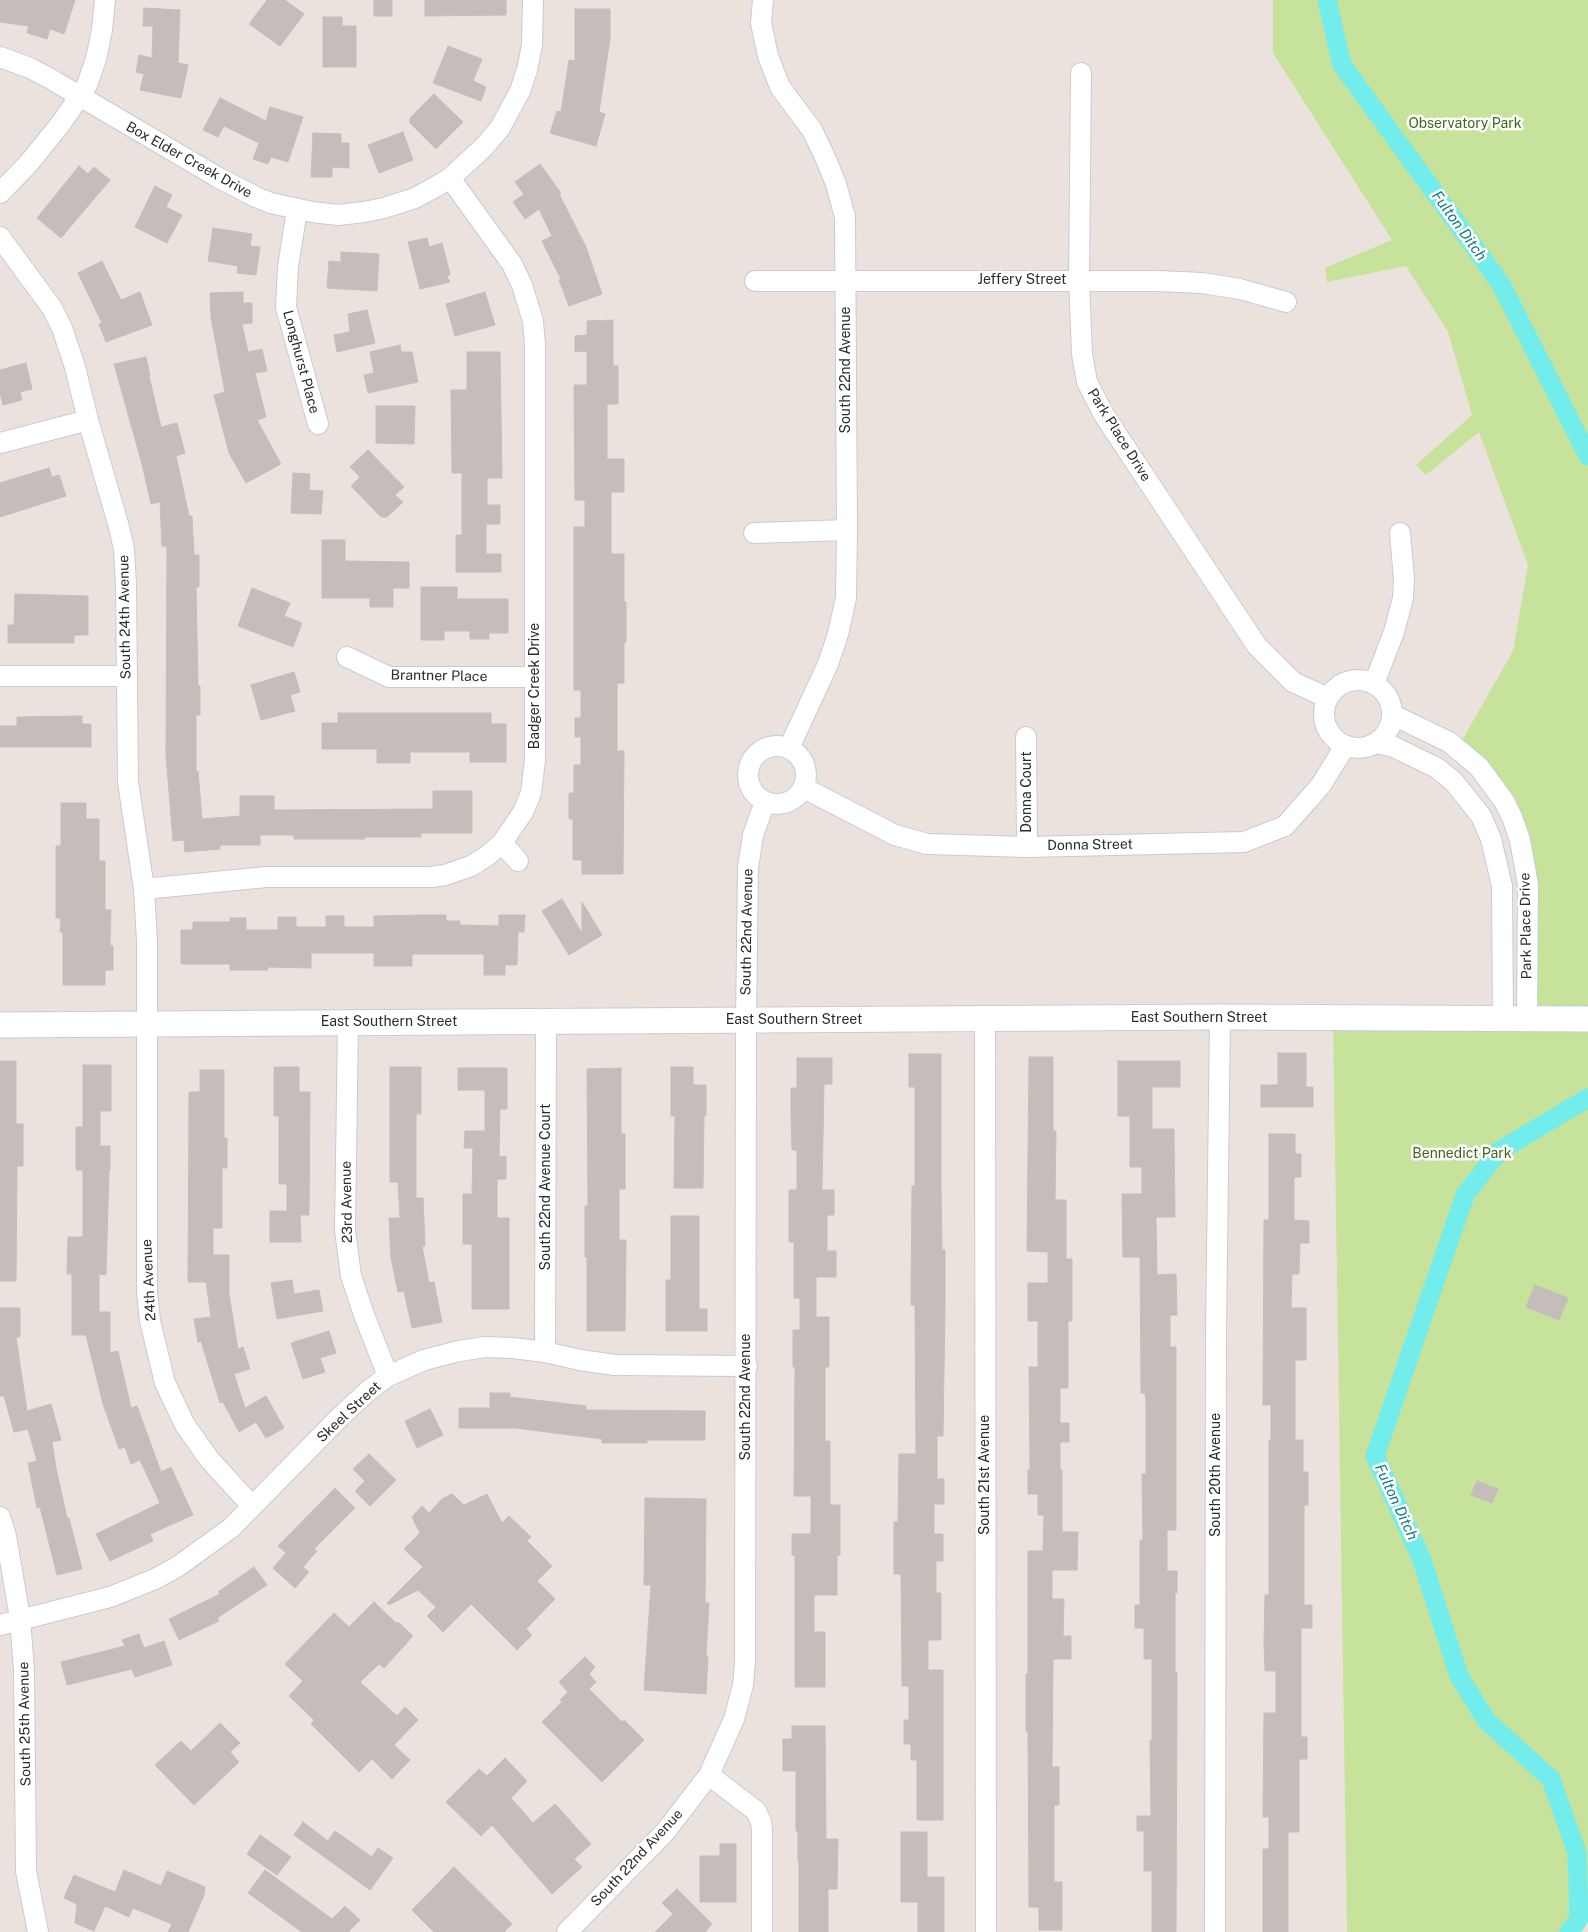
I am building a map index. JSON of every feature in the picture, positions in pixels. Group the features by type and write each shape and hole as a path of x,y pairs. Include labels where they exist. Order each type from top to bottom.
{"street":[{"path":"0,194 29,163 62,122 86,85 96,58 102,30 105,0"},
{"name":"Box Elder Creek Drive","path":"0,57 30,68 226,182 256,197 297,210 338,215 384,208 415,198 450,178 484,147 500,128 520,91 532,45 533,0"},
{"name":"South 22nd Avenue","path":"763,0 761,23 768,56 780,88 812,130 836,184 845,217 846,598 838,634 828,664 789,748"},
{"name":"Park Place Drive","path":"1081,73 1079,281 1082,354 1086,382 1104,415 1257,646 1292,682 1328,698"},
{"name":"Badger Creek Drive","path":"144,889 266,877 431,877 445,875 471,866 502,843 523,812 531,793 534,779 535,345 533,321 522,285 512,264 450,178"},
{"name":"Longhurst Place","path":"297,210 285,297 286,307 318,424"},
{"name":"South 24th Avenue","path":"0,237 52,308 69,346 124,549 128,782 144,889 148,1024"},
{"name":"Jeffery Street","path":"755,281 1158,281 1202,283 1240,289 1286,302"},
{"path":"0,443 88,420"},
{"path":"754,533 847,530"},
{"path":"1374,684 1394,632 1403,598 1404,578 1400,532"},
{"name":"Brantner Place","path":"347,657 389,677 534,677"},
{"path":"0,676 126,676"},
{"path":"1356,680 1374,684 1386,694 1391,704 1393,715 1391,726 1377,743 1362,748 1345,746 1335,740 1328,731 1324,720 1324,709 1328,698 1345,683 1356,680"},
{"name":"Park Place Drive","path":"1393,715 1448,742 1479,767 1500,795 1512,817 1520,840 1528,885 1528,1018"},
{"name":"Donna Court","path":"1026,737 1027,847"},
{"name":"Park Place Drive","path":"1377,743 1394,747 1436,768 1454,782 1481,816 1491,839 1502,886 1503,1018"},
{"path":"773,746 789,748 799,755 804,763 807,772 804,788 797,797 779,805 760,800 753,792 749,783 750,763 764,748 773,746"},
{"name":"Donna Street","path":"804,788 894,835 927,844 1027,847 1244,842 1286,826 1321,785 1345,746"},
{"name":"South 22nd Avenue","path":"567,1932 665,1832 709,1775 734,1719 743,1685 745,1662 747,1366 746,1021 748,868 753,835 765,802"},
{"path":"502,843 518,861"},
{"name":"East Southern Street","path":"0,1024 1220,1017 1588,1019"},
{"name":"South 20th Avenue","path":"1215,1932 1216,1333 1220,1017"},
{"name":"South 21st Avenue","path":"985,1018 986,1932"},
{"name":"South 22nd Avenue Court","path":"545,1352 546,1021"},
{"name":"23rd Avenue","path":"348,1022 345,1230 352,1276 364,1315 388,1376"},
{"name":"24th Avenue","path":"148,1024 147,1292 150,1321 166,1383 185,1425 209,1459 252,1506"},
{"name":"Skeel Street","path":"0,1625 20,1618 110,1597 155,1579 204,1548 231,1528 368,1391 388,1376 424,1360 459,1351 503,1348 545,1352 615,1365 747,1366"},
{"name":"South 25th Avenue","path":"0,1517 6,1536 20,1618 25,1691 26,1872 38,1932"},
{"path":"709,1775 756,1811 761,1822 762,1932"}],"green space":[{"name":"Bennedict Park","path":"1273,0 1588,0 1588,1922 1582,1932 1347,1932 1333,1018 1527,1018 1520,840 1457,749 1513,651 1528,565 1479,432 1426,475 1416,465 1472,415 1448,332 1406,266 1327,282 1325,268 1392,240 1273,53"}],"building":[{"path":"0,0 75,0 64,34 50,29 47,39 27,33 29,26 0,22"},
{"path":"267,0 285,0 304,14 280,46 249,24"},
{"path":"374,0 392,0 392,16 374,16"},
{"path":"425,0 506,0 506,15 425,16"},
{"path":"144,8 180,10 178,63 188,65 181,98 140,90 144,74 136,72 139,55 152,58 153,26 143,26"},
{"path":"575,9 610,9 610,39 599,112 605,114 596,146 550,133 557,111 561,112 569,60 575,61"},
{"path":"323,17 342,17 342,26 356,26 356,67 323,67"},
{"path":"448,46 482,59 473,81 486,87 481,101 433,83"},
{"path":"434,94 463,122 436,149 410,123 410,118"},
{"path":"220,98 266,121 270,107 303,117 288,162 271,157 268,164 253,159 259,143 224,126 218,137 203,130"},
{"path":"403,132 413,160 379,173 368,145"},
{"path":"313,133 341,134 341,143 349,143 349,168 332,167 332,177 311,177"},
{"path":"540,164 561,193 559,194 586,247 602,294 569,306 559,280 561,279 542,241 552,236 539,209 525,219 513,202 524,194 515,182"},
{"path":"79,166 88,174 94,167 110,180 61,238 37,218"},
{"path":"155,186 172,195 166,207 182,215 167,243 135,227"},
{"path":"213,228 252,234 250,246 260,247 256,275 237,273 238,266 208,261"},
{"path":"427,238 429,247 442,243 450,274 447,277 450,282 420,289 408,242"},
{"path":"341,252 379,254 377,291 327,288 329,261 341,262"},
{"path":"102,261 121,300 140,292 152,325 106,342 99,324 102,323 78,273"},
{"path":"243,292 243,303 252,303 252,323 242,324 248,352 262,349 267,371 255,373 266,417 257,420 281,464 246,483 229,453 214,395 225,392 211,318 210,293"},
{"path":"485,292 495,325 455,336 446,304"},
{"path":"367,310 375,343 337,352 334,335 350,332 348,314"},
{"path":"613,320 613,366 618,366 618,404 607,404 607,459 624,459 624,492 611,492 611,554 624,554 624,602 626,602 624,683 617,683 617,751 624,751 623,874 582,874 582,860 573,860 573,819 569,819 569,793 574,793 574,765 581,765 581,737 575,737 575,718 581,718 581,690 574,690 574,527 585,527 585,500 575,500 574,385 587,385 587,351 575,352 575,336 587,335 587,321"},
{"path":"400,345 401,352 412,352 418,382 368,393 364,375 374,373 370,352"},
{"path":"467,352 500,352 502,478 487,478 487,505 500,505 500,524 486,524 486,554 501,554 501,572 456,572 456,535 462,535 462,473 452,473 451,390 467,390"},
{"path":"146,357 161,427 177,423 185,453 176,456 189,516 192,516 194,555 199,555 199,587 196,587 200,715 196,715 196,771 198,771 202,819 240,816 240,796 274,796 274,810 433,809 433,791 472,791 472,833 421,833 421,837 365,837 365,839 294,839 294,835 260,835 260,845 220,845 220,849 185,852 184,840 173,841 166,755 167,546 162,546 160,502 151,504 142,464 114,364"},
{"path":"26,363 32,389 20,392 22,400 3,405 0,393 0,370"},
{"path":"376,406 415,406 414,444 376,443"},
{"path":"368,450 404,487 395,495 403,502 387,517 381,517 351,486 360,477 350,467"},
{"path":"49,468 52,477 59,475 66,496 0,517 0,483"},
{"path":"293,473 310,474 309,490 323,491 321,514 291,513"},
{"path":"322,540 345,540 345,561 409,562 409,588 393,588 393,607 370,607 370,598 322,598"},
{"path":"421,587 457,587 457,599 508,599 508,633 489,633 489,639 470,639 470,631 444,631 444,640 421,640"},
{"path":"252,588 290,603 284,616 302,623 293,647 238,626"},
{"path":"15,594 88,596 88,635 74,635 74,643 8,643 8,625 14,625"},
{"path":"294,672 300,692 290,695 295,711 261,720 251,685"},
{"path":"338,713 491,713 491,724 506,724 506,762 470,762 470,752 410,752 410,763 377,763 377,749 322,749 322,723 338,723"},
{"path":"82,716 82,724 91,724 91,747 0,747 0,726 17,726 17,717"},
{"path":"61,803 86,803 86,819 99,819 99,861 105,861 105,910 111,910 110,945 113,946 113,970 105,970 105,985 63,985 63,932 60,932 61,918 56,918 56,846 61,846"},
{"path":"562,899 582,933 582,902 602,935 569,955 542,911"},
{"path":"446,915 446,921 460,921 460,925 499,926 499,915 525,915 524,932 518,932 517,965 505,965 505,975 484,975 484,954 412,954 412,966 374,966 374,953 311,953 311,968 268,967 268,970 230,970 230,964 181,964 181,930 193,930 193,922 230,922 230,918 246,918 246,930 278,930 278,917 296,917 296,927 326,927 326,916 344,916 344,927 374,927 374,916"},
{"path":"1278,1053 1306,1053 1306,1087 1313,1087 1313,1107 1261,1107 1261,1085 1278,1085"},
{"path":"909,1054 941,1054 942,1250 945,1250 945,1305 943,1436 937,1436 937,1479 944,1479 944,1504 934,1504 934,1534 943,1534 943,1561 936,1561 936,1593 941,1593 941,1640 928,1640 928,1670 943,1670 943,1820 917,1820 917,1760 911,1760 911,1744 904,1744 904,1720 909,1720 909,1686 902,1686 901,1574 894,1574 894,1522 898,1522 899,1454 916,1454 915,1305 911,1305 912,1186 915,1186 915,1087 909,1087"},
{"path":"1029,1057 1053,1057 1053,1131 1056,1131 1055,1200 1066,1200 1066,1259 1072,1259 1072,1321 1068,1321 1068,1388 1060,1388 1060,1423 1069,1423 1069,1442 1060,1442 1060,1470 1062,1470 1062,1532 1078,1532 1077,1570 1052,1570 1052,1599 1064,1599 1063,1636 1071,1636 1071,1659 1053,1659 1052,1767 1059,1767 1059,1805 1054,1805 1054,1882 1062,1882 1062,1930 1039,1930 1039,1907 1029,1907 1028,1731 1026,1731 1028,1551 1043,1551 1044,1515 1038,1515 1038,1494 1028,1494 1028,1470 1030,1470 1029,1367 1038,1367 1038,1321 1028,1321 1028,1283 1048,1283 1048,1252 1027,1251"},
{"path":"797,1058 832,1058 832,1084 824,1084 822,1190 834,1190 834,1215 827,1215 827,1251 836,1251 836,1277 816,1277 816,1317 829,1317 829,1367 825,1367 825,1441 830,1441 830,1505 840,1505 840,1555 837,1555 837,1595 814,1595 814,1632 825,1632 825,1687 795,1687 795,1555 792,1555 792,1534 811,1534 811,1496 794,1496 795,1367 793,1367 793,1330 800,1330 800,1298 794,1298 794,1242 789,1242 789,1190 797,1190 797,1150 792,1150 791,1088 797,1088"},
{"path":"0,1061 16,1061 16,1124 23,1124 23,1166 17,1166 16,1281 0,1281"},
{"path":"1118,1061 1180,1061 1180,1087 1152,1087 1152,1129 1174,1129 1175,1217 1156,1217 1157,1275 1176,1274 1177,1315 1170,1315 1170,1347 1176,1347 1176,1530 1167,1530 1167,1571 1177,1571 1177,1593 1175,1593 1175,1672 1177,1672 1176,1932 1152,1932 1152,1871 1144,1871 1144,1831 1137,1831 1137,1816 1151,1816 1152,1659 1144,1659 1144,1628 1135,1628 1135,1605 1140,1605 1140,1540 1143,1540 1142,1474 1146,1474 1146,1402 1145,1393 1141,1393 1140,1257 1123,1257 1122,1194 1142,1194 1142,1167 1130,1167 1130,1116 1118,1116"},
{"path":"83,1065 111,1065 111,1111 100,1111 100,1146 110,1146 110,1170 106,1275 99,1274 99,1312 110,1312 110,1353 118,1351 131,1408 137,1406 161,1472 171,1467 193,1515 150,1534 153,1541 110,1561 96,1534 160,1503 140,1460 131,1464 125,1447 119,1449 103,1404 86,1335 72,1335 72,1274 67,1274 68,1237 83,1237 83,1170 76,1170 76,1127 83,1127"},
{"path":"274,1067 299,1067 299,1092 310,1092 309,1215 300,1215 301,1242 270,1242 270,1211 287,1211 287,1184 279,1184 279,1116 274,1116"},
{"path":"390,1067 421,1067 421,1114 416,1114 416,1198 423,1198 425,1246 422,1246 429,1283 434,1282 442,1322 412,1328 404,1291 398,1292 391,1258 389,1218 400,1218 398,1182 390,1182"},
{"path":"671,1067 693,1067 693,1085 706,1085 703,1188 674,1188 675,1116 671,1116"},
{"path":"458,1068 507,1068 507,1109 500,1109 499,1156 506,1157 506,1179 497,1179 497,1218 509,1218 509,1309 472,1309 472,1244 463,1244 463,1194 472,1194 473,1148 464,1148 465,1131 485,1131 485,1090 458,1090"},
{"path":"621,1068 621,1134 625,1134 625,1189 619,1189 619,1240 626,1240 625,1331 587,1331 585,1206 588,1206 587,1069"},
{"path":"200,1070 224,1070 224,1138 227,1138 227,1168 222,1168 222,1228 213,1228 213,1255 229,1255 229,1294 238,1349 243,1347 250,1369 234,1374 245,1408 266,1396 284,1428 266,1438 256,1422 239,1432 223,1402 220,1403 201,1341 198,1342 194,1319 211,1317 206,1282 188,1282 189,1092 200,1092"},
{"path":"1269,1134 1295,1134 1295,1154 1301,1154 1301,1177 1294,1177 1294,1220 1309,1221 1309,1243 1300,1243 1299,1274 1292,1274 1291,1308 1306,1308 1306,1360 1295,1360 1295,1440 1303,1440 1303,1472 1308,1472 1308,1505 1304,1505 1304,1605 1312,1605 1312,1628 1301,1628 1301,1737 1307,1737 1307,1759 1299,1759 1299,1832 1288,1832 1288,1932 1263,1932 1263,1849 1269,1849 1269,1817 1263,1817 1264,1713 1276,1713 1276,1671 1265,1671 1264,1642 1265,1595 1269,1595 1269,1440 1271,1440 1271,1405 1263,1405 1264,1220 1269,1220"},
{"path":"671,1216 699,1216 699,1309 707,1309 707,1331 666,1331 666,1280 671,1280"},
{"path":"292,1280 294,1294 319,1290 323,1311 277,1319 271,1283"},
{"path":"1535,1285 1568,1298 1559,1320 1526,1307"},
{"path":"0,1308 20,1308 20,1337 16,1337 27,1411 51,1404 61,1440 52,1442 56,1468 67,1518 69,1518 82,1569 57,1575 40,1507 37,1508 28,1463 37,1461 28,1429 14,1432 4,1396 0,1396"},
{"path":"329,1331 336,1353 320,1358 325,1372 303,1379 291,1343"},
{"path":"490,1393 510,1393 510,1397 586,1406 586,1410 705,1411 705,1440 647,1440 647,1443 602,1443 602,1439 515,1428 459,1428 459,1408 490,1408"},
{"path":"430,1409 443,1435 417,1448 405,1421"},
{"path":"369,1454 396,1480 370,1506 355,1491 365,1481 353,1469"},
{"path":"1477,1481 1498,1489 1492,1503 1471,1495"},
{"path":"335,1488 355,1508 314,1549 317,1551 303,1567 309,1572 295,1588 273,1568 286,1553 278,1546"},
{"path":"452,1494 464,1505 487,1494 502,1523 509,1516 531,1537 527,1541 552,1566 537,1581 555,1599 526,1629 532,1635 517,1650 471,1604 443,1632 427,1616 436,1607 418,1590 389,1605 387,1603 423,1567 404,1549 420,1533 412,1517 422,1506 429,1513 442,1499"},
{"path":"645,1498 706,1499 705,1603 709,1603 706,1694 644,1690 651,1585 644,1585"},
{"path":"254,1567 267,1585 217,1618 219,1621 179,1640 169,1619 220,1594 218,1592"},
{"path":"374,1602 413,1636 384,1668 379,1664 360,1682 397,1716 405,1707 418,1720 394,1745 410,1760 392,1779 372,1759 359,1772 311,1724 314,1720 289,1696 303,1681 285,1664 334,1613 349,1627"},
{"path":"139,1634 144,1648 164,1641 172,1665 135,1677 132,1669 67,1685 61,1662 125,1646 122,1640"},
{"path":"585,1657 595,1667 589,1674 596,1682 589,1689 622,1722 624,1720 644,1740 602,1782 542,1722 562,1702 560,1700 568,1692 559,1682"},
{"path":"220,1723 240,1743 230,1752 239,1762 194,1805 155,1765 181,1741 191,1751"},
{"path":"792,1726 825,1726 826,1839 838,1839 837,1889 828,1889 828,1932 799,1932 796,1771 783,1771 783,1739 792,1739"},
{"path":"505,1758 527,1781 511,1798 533,1823 555,1804 591,1844 574,1859 582,1867 552,1894 492,1825 481,1836 446,1802 479,1769 487,1776"},
{"path":"303,1822 328,1841 335,1831 372,1857 378,1848 393,1858 370,1890 294,1835"},
{"path":"901,1832 927,1832 927,1877 944,1877 944,1932 918,1932 918,1902 901,1902"},
{"path":"260,1835 291,1857 277,1875 247,1854"},
{"path":"720,1844 736,1844 736,1902 700,1902 700,1856 720,1856"},
{"path":"454,1867 512,1924 504,1932 434,1932 412,1910"},
{"path":"124,1870 161,1886 167,1871 205,1887 204,1895 188,1932 168,1932 172,1924 133,1908 129,1917 105,1906 94,1931 75,1923 77,1904 64,1898 74,1875 115,1892"},
{"path":"265,1870 332,1919 345,1906 360,1920 349,1931 351,1932 302,1932 248,1893"},
{"path":"677,1889 712,1924 705,1932 655,1932 673,1914 662,1903"}],"waterway":[{"name":"Fulton Ditch","path":"1327,0 1342,65 1501,284 1588,456"},
{"name":"Fulton Ditch","path":"1569,1932 1579,1918 1577,1853 1551,1779 1486,1720 1459,1676 1422,1560 1375,1456 1465,1195 1499,1151 1588,1098"}],"park label":[{"name":"Observatory Park","path":"1465,124"}]}
